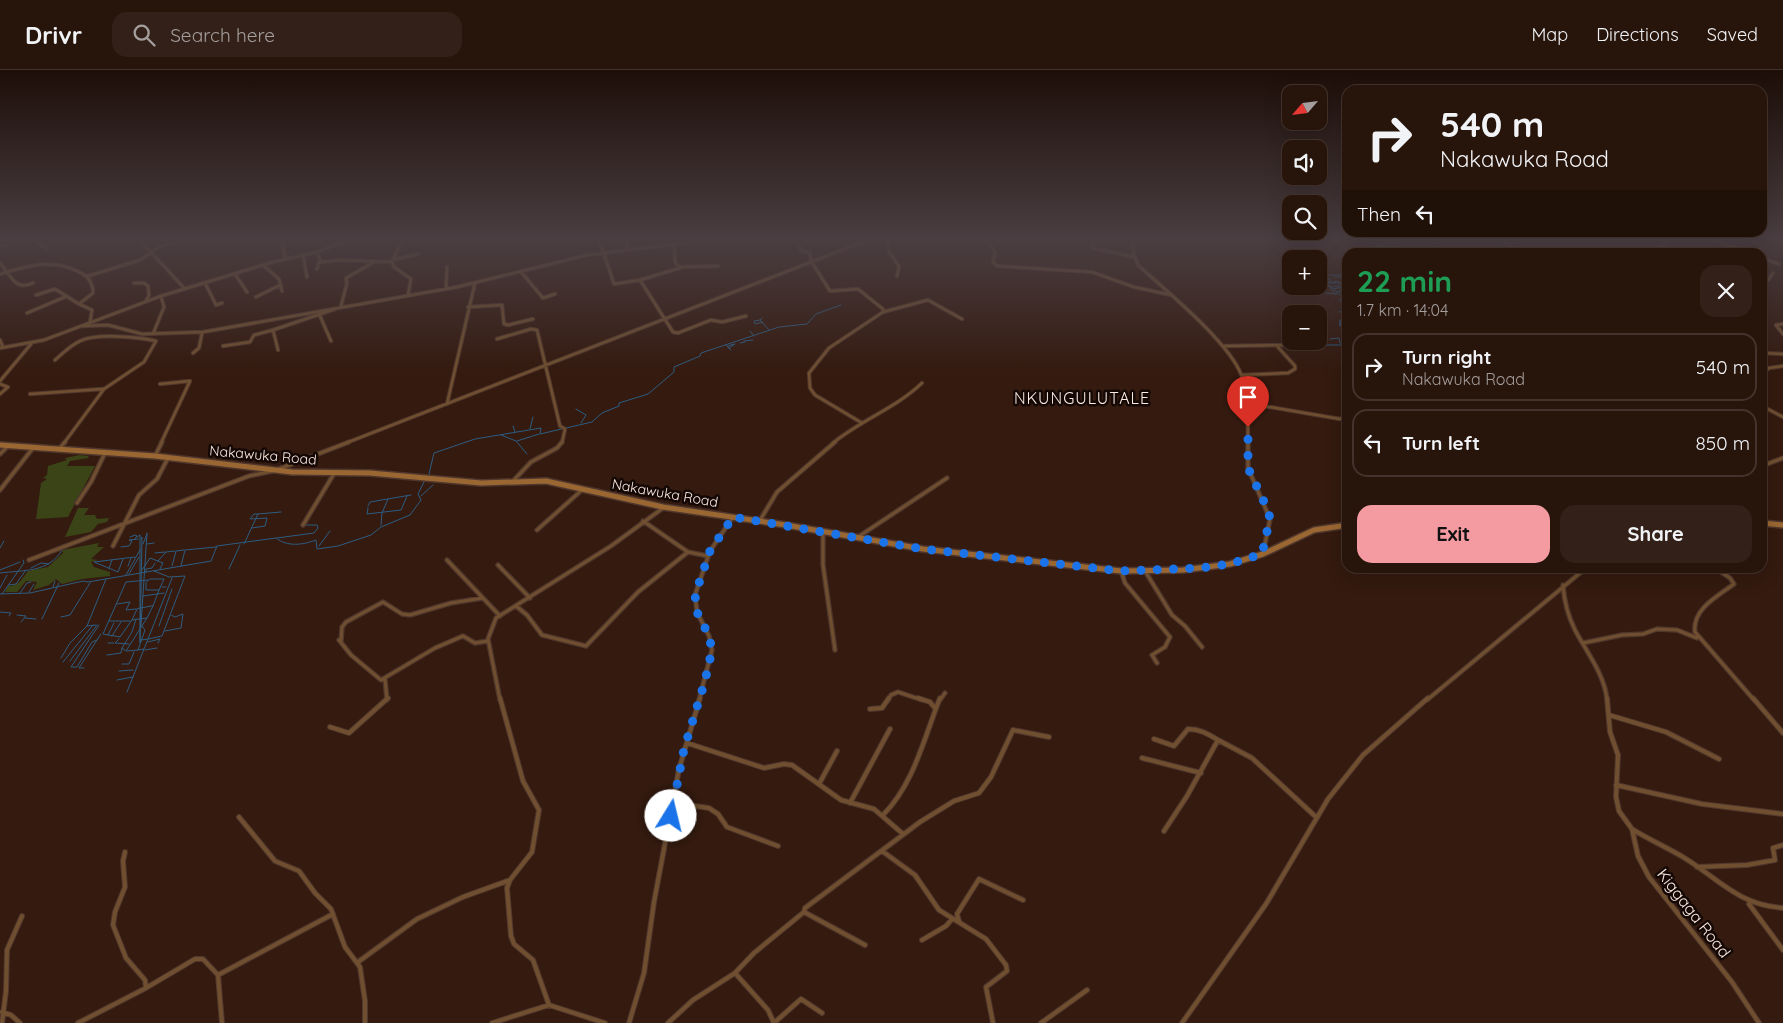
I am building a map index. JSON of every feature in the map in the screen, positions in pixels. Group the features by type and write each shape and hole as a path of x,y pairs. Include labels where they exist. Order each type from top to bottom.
{"main road":[{"name":"Nakawuka Road","path":"0,445 155,456 277,470 335,472 481,483 514,480 546,481 664,507 857,538 977,556 1121,571 1201,568 1230,564 1262,554 1314,530 1342,526"},
{"path":"1767,523 1783,525"}],"street":[{"path":"16,283 21,287 32,283"},
{"path":"79,304 92,293 91,283"},
{"path":"145,283 148,286 149,295 146,302"},
{"path":"180,283 185,289"},
{"path":"0,340 2,348 31,343 161,296 204,283"},
{"path":"206,283 216,305 222,303"},
{"path":"241,283 246,292"},
{"path":"223,346 250,342 254,335 320,316 339,308 342,304 346,283"},
{"path":"408,295 410,283"},
{"path":"446,289 447,283"},
{"path":"82,326 108,325 135,333 153,334 203,332 473,283"},
{"path":"447,405 475,283"},
{"path":"531,283 543,298 555,294"},
{"path":"642,283 673,332 678,333 711,320 722,322 746,316"},
{"path":"29,560 249,476 277,470 754,283"},
{"path":"825,283 830,291 858,289 883,309 883,312"},
{"path":"1124,283 1171,295"},
{"path":"1158,283 1223,346 1241,375 1248,418 1248,468 1270,518 1262,554"},
{"path":"256,297 280,285 282,291"},
{"path":"36,295 52,289 92,310 90,322"},
{"path":"27,313 65,296"},
{"path":"153,334 163,309 161,296"},
{"path":"862,423 815,395 810,388 808,373 829,348 883,312 928,300 962,319"},
{"path":"468,308 502,305 504,324 533,319"},
{"path":"320,316 331,341"},
{"path":"522,322 524,331"},
{"path":"1783,324 1776,326 1783,334"},
{"path":"498,339 531,328 537,330 560,426 565,429 564,439 554,453 535,460 514,480"},
{"path":"273,330 278,350"},
{"path":"193,353 199,348 203,332"},
{"path":"56,360 82,339 99,336 156,341 144,362 104,389 58,450"},
{"path":"0,394 8,387 0,382 31,343"},
{"path":"1223,346 1282,346"},
{"path":"1241,375 1288,373 1295,370 1295,366 1276,346"},
{"path":"1767,353 1783,354"},
{"path":"1767,370 1783,366"},
{"path":"155,456 190,381 160,384"},
{"path":"759,522 771,500 790,480 846,432 906,398 922,383"},
{"path":"30,394 104,389"},
{"path":"1246,403 1342,418"},
{"path":"1767,409 1783,417"},
{"path":"0,454 8,446"},
{"path":"0,490 33,448"},
{"path":"77,503 93,479 105,452"},
{"path":"113,546 139,495 157,479 168,458"},
{"path":"1767,464 1783,458"},
{"path":"303,525 335,472"},
{"path":"857,538 948,478"},
{"path":"537,530 584,489"},
{"path":"549,1005 533,960 512,940 507,888 510,880 532,852 538,806 523,780 496,685 488,641 493,622 500,616 611,546 664,507"},
{"path":"629,1023 644,973 654,902 679,769 712,650 709,636 697,612 695,595 708,556 733,517"},
{"path":"643,521 688,552 708,556"},
{"path":"823,532 823,565 835,650"},
{"path":"516,606 527,615 542,635 586,646 597,637 610,620 648,582 688,552"},
{"path":"447,560 500,616"},
{"path":"498,565 530,598"},
{"path":"1121,571 1125,583 1168,634 1168,642 1152,655 1157,663"},
{"path":"1145,571 1172,615 1185,626 1202,647"},
{"path":"1182,1023 1266,904 1316,817 1340,782 1378,741 1579,573"},
{"path":"1721,573 1734,583 1697,615 1693,624 1698,638 1783,733"},
{"name":"Kiggaga Road","path":"1563,585 1564,598 1572,620 1602,680 1608,700 1610,732 1618,755 1616,785 1619,811 1632,829 1638,856 1649,877 1727,975 1759,1023"},
{"path":"483,598 451,603 410,615 402,614 383,602 346,622 342,627 343,634 340,641 350,655 371,673 378,678 385,679 410,660 450,640 463,636 475,643 488,641"},
{"path":"1584,643 1644,634 1657,629 1677,630 1698,638"},
{"path":"330,727 350,732 356,727 388,699 385,679"},
{"path":"870,709 882,708 891,695 898,692 930,702 935,709"},
{"path":"883,816 898,795 918,757 940,696 945,694"},
{"path":"1609,715 1659,727 1720,759"},
{"path":"850,803 890,729"},
{"path":"1154,739 1174,746 1188,729 1209,734 1252,758 1316,817"},
{"path":"668,1023 692,1000 735,973 754,953 836,883 903,834 954,801 975,796 979,793 991,777 1013,730 1049,737"},
{"path":"1164,831 1201,773 1218,740"},
{"path":"687,743 764,768 771,768 786,763 840,800 874,809 903,834"},
{"path":"819,784 837,751"},
{"path":"1142,758 1201,773"},
{"path":"1616,785 1702,804 1783,814"},
{"path":"674,803 714,811 727,827 778,846"},
{"path":"239,817 275,861 300,871 315,893 326,902 333,914 345,947 358,962 365,1001 365,1023"},
{"path":"1632,829 1697,867 1732,894 1749,904 1783,950"},
{"path":"1697,867 1747,865 1775,860 1773,848 1783,845"},
{"path":"882,851 915,875 934,904 952,919 959,921 986,939 1006,965 1007,971 986,986 993,1023"},
{"path":"125,852 122,860 126,888 113,911 113,925 119,931 124,957 128,963 135,966 140,976 145,980 146,988"},
{"path":"959,921 957,914 979,879 1024,900"},
{"path":"358,962 417,919 462,897 510,880"},
{"path":"1749,904 1783,908"},
{"path":"804,912 865,945"},
{"path":"218,975 233,970 333,914"},
{"path":"2,1023 1,1012 6,991 7,950 22,916"},
{"path":"922,940 946,926 952,919"},
{"path":"78,1023 199,958 203,959 218,975 222,1023"},
{"path":"735,973 768,1010 774,1023 801,999 822,1013"},
{"path":"1041,1023 1052,1013 1087,990"},
{"path":"492,1023 549,1005 605,1023"},
{"path":"1,1012 11,1015 20,1023"}],"green space":[{"path":"80,455 88,456 89,458 70,461 67,466 95,466 68,517 36,519 41,483 47,479 43,478 47,475 48,466 67,460 65,458"},
{"path":"78,508 89,508 84,515 95,515 97,519 109,518 107,522 98,524 91,532 65,537"},
{"path":"99,543 97,547 104,547 91,559 98,560 91,562 94,567 110,572 110,576 82,579 62,584 56,579 49,585 33,590 37,582 26,581 17,592 5,592 8,586 18,583 28,571 48,567 63,553 62,550"}],"waterway":[{"path":"1332,287 1342,285"},
{"path":"1330,286 1342,296"},
{"path":"1330,287 1335,294"},
{"path":"1334,289 1342,287"},
{"path":"1339,288 1342,291"},
{"path":"1337,292 1342,291"},
{"path":"1327,293 1335,294"},
{"path":"1342,298 1340,299 1342,303"},
{"path":"754,335 779,327 807,324 816,314 841,305"},
{"path":"760,320 754,321 755,324 762,322"},
{"path":"1340,322 1340,320 1342,320"},
{"path":"762,322 769,330"},
{"path":"750,331 754,335"},
{"path":"429,474 434,453 475,439 541,428 540,434 592,422 602,413 619,406 619,403 648,394 674,372 674,367 700,356 701,353 754,335"},
{"path":"1330,339 1339,338 1340,343"},
{"path":"744,341 753,340"},
{"path":"740,343 745,342"},
{"path":"728,346 734,344"},
{"path":"729,348 735,344"},
{"path":"726,345 729,348"},
{"path":"1327,345 1342,345"},
{"path":"576,409 586,415 581,423"},
{"path":"530,429 533,417"},
{"path":"513,426 515,432"},
{"path":"517,441 539,434"},
{"path":"501,435 516,441 527,454"},
{"path":"245,542 276,538 285,543 295,544 316,540 317,549 338,546 371,535 381,527 410,515 421,500 418,494 425,480"},
{"path":"421,496 433,485"},
{"path":"368,506 370,502 411,495"},
{"path":"382,512 401,510 407,496"},
{"path":"382,512 388,499"},
{"path":"368,508 367,514 382,512"},
{"path":"258,514 281,512"},
{"path":"381,525 382,512"},
{"path":"256,519 250,519 254,514 258,514"},
{"path":"256,519 258,514"},
{"path":"252,528 265,526 267,518 256,519"},
{"path":"245,542 256,519"},
{"path":"277,538 314,533 318,528 317,525 305,525"},
{"path":"1767,526 1783,528"},
{"path":"319,546 330,531"},
{"path":"143,544 147,534"},
{"path":"145,566 147,534"},
{"path":"130,537 135,535 137,536 135,539"},
{"path":"137,537 140,535 140,550"},
{"path":"141,539 142,537 141,573"},
{"path":"121,547 129,546 132,541 129,540 138,539"},
{"path":"0,548 4,541"},
{"path":"144,572 211,561 217,546 245,542"},
{"path":"147,544 154,543"},
{"path":"229,569 240,545"},
{"path":"181,566 185,550 216,547"},
{"path":"48,564 62,550"},
{"path":"126,575 140,550"},
{"path":"140,550 140,573"},
{"path":"172,566 176,551 184,550"},
{"path":"158,561 166,552 175,551"},
{"path":"155,553 165,552"},
{"path":"123,559 118,572 94,562 135,557"},
{"path":"129,574 139,557"},
{"path":"128,566 131,558"},
{"path":"145,566 150,558 163,563 160,569"},
{"path":"18,571 24,563 23,560"},
{"path":"109,568 112,560"},
{"path":"0,570 20,562"},
{"path":"31,568 41,563 48,564"},
{"path":"146,572 146,569 152,568 155,563"},
{"path":"26,570 43,567 48,564"},
{"path":"142,570 145,566"},
{"path":"144,572 145,566"},
{"path":"9,585 16,584 26,570"},
{"path":"18,571 26,570"},
{"path":"0,573 18,571"},
{"path":"2,594 18,571"},
{"path":"148,639 162,636 185,576 169,577 154,571"},
{"path":"144,572 144,580"},
{"path":"57,587 83,581 88,582 140,573"},
{"path":"140,573 140,581"},
{"path":"141,573 141,581"},
{"path":"0,588 7,575"},
{"path":"148,639 172,578"},
{"path":"87,626 106,579"},
{"path":"150,579 164,579 159,590 146,590 146,583 150,579"},
{"path":"142,608 144,580"},
{"path":"144,580 148,580"},
{"path":"53,587 55,581"},
{"path":"108,635 103,634 126,582 140,581"},
{"path":"140,581 140,608"},
{"path":"141,581 141,608"},
{"path":"20,593 27,583 31,582"},
{"path":"57,587 59,583"},
{"path":"61,617 70,615 90,583"},
{"path":"29,592 34,584"},
{"path":"2,594 30,593 57,587"},
{"path":"42,619 57,587"},
{"path":"159,626 172,589"},
{"path":"158,594 159,590"},
{"path":"158,594 164,593"},
{"path":"143,596 158,594"},
{"path":"153,606 158,594"},
{"path":"117,604 130,602 126,610 136,609"},
{"path":"142,608 153,606"},
{"path":"147,618 153,606"},
{"path":"132,620 137,609 140,608"},
{"path":"140,608 140,619"},
{"path":"140,619 141,608"},
{"path":"141,619 142,608"},
{"path":"0,612 11,613 9,616"},
{"path":"165,631 181,628 183,614 175,617 171,615"},
{"path":"17,615 26,616 21,622"},
{"path":"25,618 36,619"},
{"path":"140,629 147,618"},
{"path":"141,619 147,618"},
{"path":"125,644 132,632 136,619"},
{"path":"136,619 140,619"},
{"path":"140,619 140,629"},
{"path":"140,619 140,629"},
{"path":"141,619 141,625"},
{"path":"112,636 120,637 132,620"},
{"path":"109,621 130,621"},
{"path":"112,636 121,622"},
{"path":"108,635 114,623"},
{"path":"63,662 93,625"},
{"path":"87,626 93,625"},
{"path":"70,661 97,625"},
{"path":"97,640 92,642 77,667 71,667 99,625"},
{"path":"61,658 70,643 87,626"},
{"path":"142,626 145,630 142,640"},
{"path":"122,648 126,651 140,629"},
{"path":"140,629 140,643 140,629"},
{"path":"97,640 101,634"},
{"path":"108,635 112,636"},
{"path":"119,639 115,643 125,644"},
{"path":"142,640 148,639"},
{"path":"144,649 148,639"},
{"path":"148,642 160,639 158,643"},
{"path":"84,668 79,668 97,640"},
{"path":"138,650 142,640"},
{"path":"108,643 114,643"},
{"path":"122,648 125,644"},
{"path":"125,644 129,644"},
{"path":"107,655 121,653 122,648"},
{"path":"145,650 157,648"},
{"path":"133,677 144,649"},
{"path":"138,650 144,649"},
{"path":"127,651 138,650"},
{"path":"122,664 129,664 134,652"},
{"path":"119,671 133,670"},
{"path":"117,680 133,677"},
{"path":"127,692 133,677"}],"district":[{"name":"NKUNGULUTALE","path":"1082,398"}],"route":[{"path":"671,816 676,782 684,749 705,681 712,650 709,636 697,612 695,595 710,551 733,517 923,549 1121,571 1183,570 1230,564 1262,554 1270,526 1267,508 1253,483 1248,468 1246,455 1248,427"}]}
